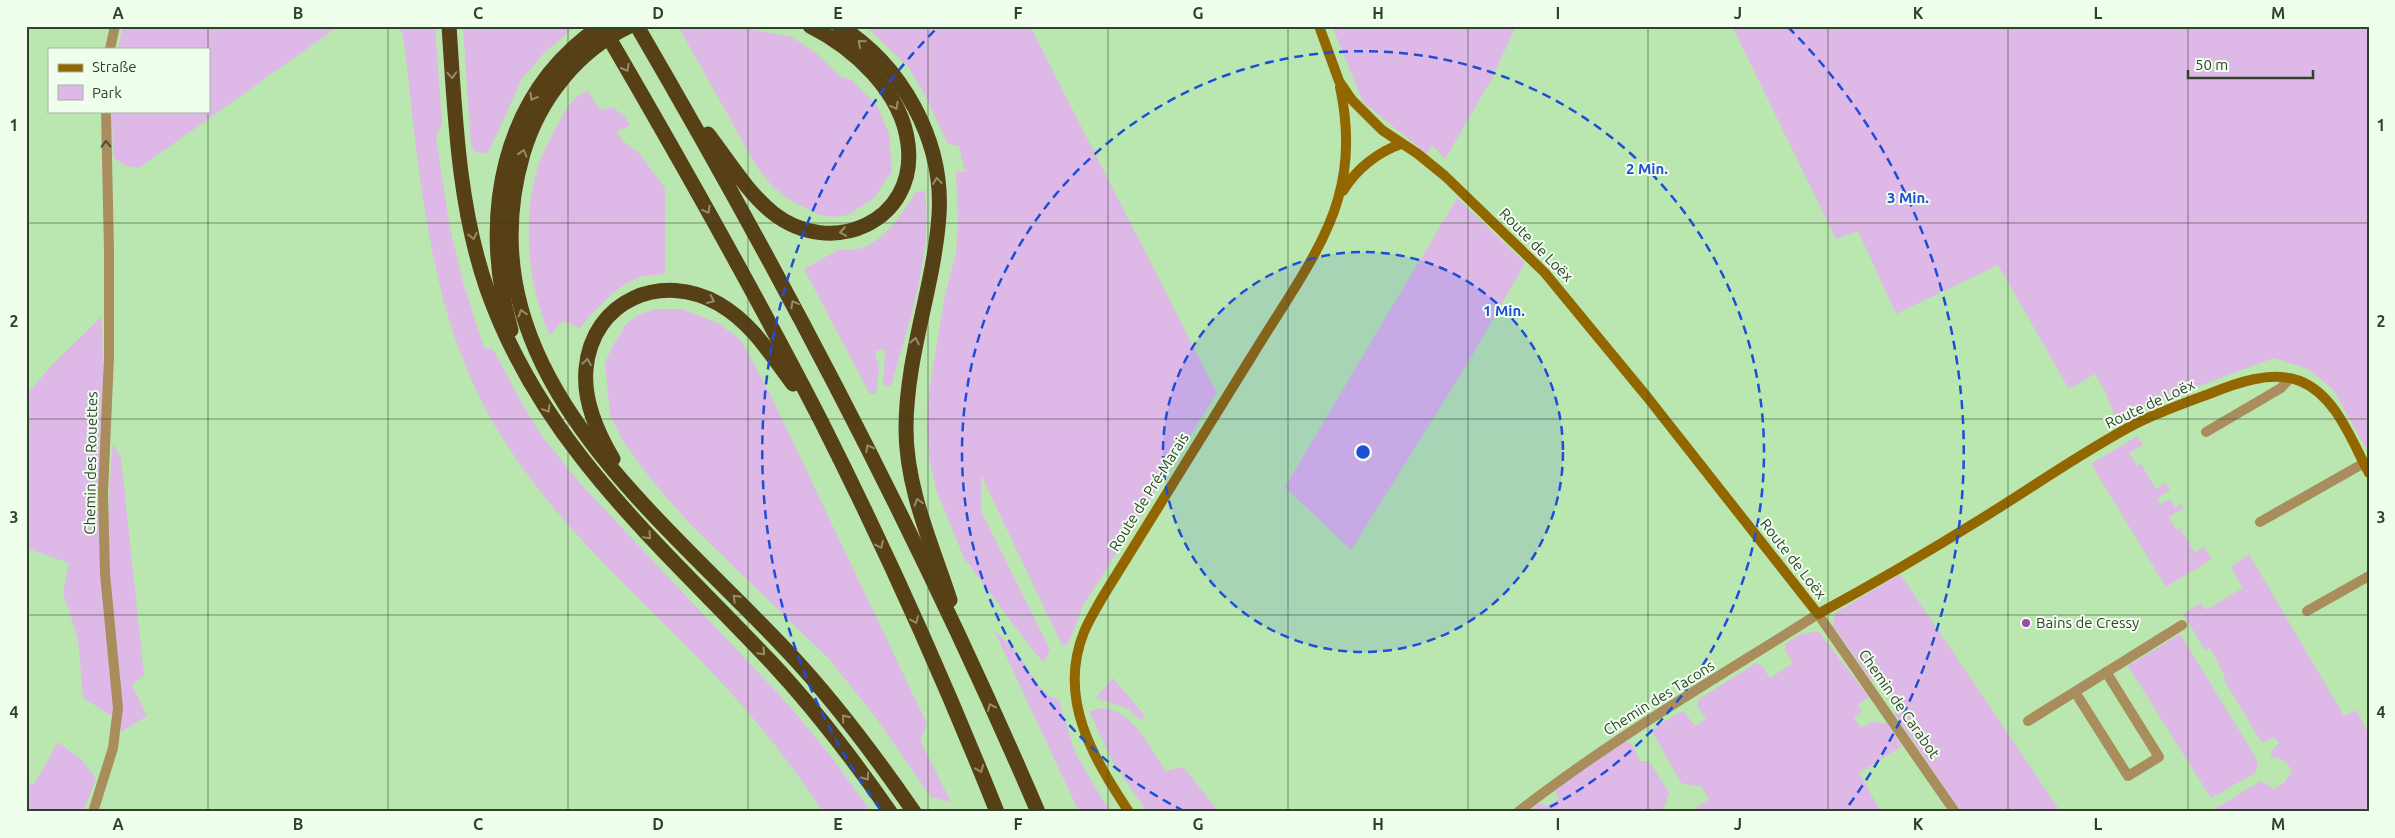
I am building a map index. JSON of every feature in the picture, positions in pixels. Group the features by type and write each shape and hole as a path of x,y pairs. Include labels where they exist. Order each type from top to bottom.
{"highway":[{"path":"449,26 459,152 472,231 490,296 523,367 563,434 597,478 629,516 800,694 848,754 890,812"},
{"path":"523,367 509,323 500,278 496,230 498,204 505,164 518,126 538,88 565,65 601,26 757,299 821,422 934,663 997,812"},
{"path":"630,26 565,65 531,130 520,165 511,216 510,238 514,278 528,335 554,387 591,442 630,488 792,656 821,689 866,746 914,812"},
{"path":"637,26 819,350 884,479 1038,812"},
{"path":"674,90 757,198 774,214 794,226 817,233 842,233 863,228 889,209 900,191 909,154 906,132 894,103 878,80 842,46 810,26"},
{"path":"839,26 860,42 893,74 916,110 932,150 938,191 939,214 929,279 908,380 907,449 914,490 975,673"},
{"path":"630,488 608,450 594,420 587,392 586,368 594,338 606,319 624,304 644,293 668,289 693,293 718,303 737,316 759,339 821,422"}],"street":[{"path":"110,48 115,26"},
{"name":"Route de Loëx","path":"1319,26 1339,81 1365,115 1445,176 1546,273 1648,398 1818,614 1973,524 2138,422 2231,385 2266,377 2290,378 2312,388 2333,408 2369,473"},
{"path":"1338,200 1343,181 1347,147 1345,114 1339,81"},
{"name":"Chemin des Rouettes","path":"93,812 113,748 118,708 106,574 103,493 109,357 106,112"},
{"path":"1338,200 1346,187 1366,165 1388,148 1401,144"},
{"name":"Route de Pré-Marais","path":"1129,812 1096,758 1080,724 1074,692 1074,679 1084,631 1102,598 1291,292 1320,242 1338,200"},
{"path":"2206,432 2284,386 2290,378"},
{"path":"2260,522 2364,463"},
{"path":"2307,611 2369,576"},
{"name":"Chemin de Carabot","path":"1818,614 1952,811"},
{"name":"Chemin des Tacons","path":"1518,812 1577,768 1636,729 1818,614"},
{"path":"2028,721 2182,626"},
{"path":"2075,692 2128,776 2159,757 2106,672"}],"green space":[{"path":"123,26 339,26 139,168 124,165 113,157 112,112 210,112 210,48 118,48"},
{"path":"396,26 435,26 442,123 436,138 450,228 463,282 484,348 493,349 539,432 577,480 786,702 834,760 871,812 823,812 799,777 746,710 589,548 530,478 504,440 481,400 462,358 447,313 427,221 403,34"},
{"path":"463,26 569,26 571,30 544,53 522,79 488,153 475,152 471,146"},
{"path":"678,26 731,26 792,37 816,53 841,77 852,80 877,106 889,133 892,171 874,198 848,215 833,217 819,215 788,199 773,187 757,167"},
{"path":"866,26 1030,26 1217,393 1083,606 1068,644 1062,645 981,475 981,511 1050,650 1044,662 1034,652 964,558 936,489 929,456 927,423 929,392 945,295 956,253 958,221 956,172 965,172 959,146 948,144 924,93 909,68"},
{"path":"1332,26 1516,26 1491,80 1445,159 1432,145 1427,154 1363,102"},
{"path":"1732,26 2369,26 2369,453 2332,388 2308,369 2274,358 2115,417 2105,391 2095,374 2069,389 1998,265 1896,314 1858,231 1836,239"},
{"path":"588,91 600,110 612,107 625,116 630,126 616,131 623,141 638,152 665,188 665,274 640,277 629,282 606,300 580,328 563,321 550,335 536,295 529,252 530,208 533,186 542,156 562,117 577,97"},
{"path":"925,191 927,216 925,241 922,265 911,314 891,386 883,385 885,350 875,351 879,368 876,394 870,394 804,269 840,249 853,250 875,241 894,223 916,192"},
{"path":"1457,198 1525,263 1469,361 1351,550 1285,487"},
{"path":"654,309 682,309 718,323 741,340 772,398 927,724 920,740 951,802 931,797 876,718 830,660 690,524 650,478 623,441 610,414 605,363 612,347 627,323 641,314"},
{"path":"102,316 103,373 100,492 114,707 112,716 83,698 78,639 63,593 69,563 26,548 26,395 54,363"},
{"path":"2137,436 2143,445 2129,453 2137,466 2141,464 2156,489 2166,483 2170,490 2157,498 2160,504 2171,499 2175,508 2182,504 2184,508 2169,517 2176,530 2180,528 2195,553 2204,547 2212,559 2166,587 2091,464"},
{"path":"113,443 121,458 144,675 132,685 147,716 121,732 119,675 108,546 109,494"},
{"path":"2249,554 2344,716 2356,710 2369,733 2369,806 2359,812 2209,812 2261,781 2273,789 2285,782 2292,771 2284,761 2271,757 2271,752 2279,743 2274,737 2262,743 2224,680 2225,676 2210,648 2205,650 2183,614 2201,603 2206,610 2243,588 2231,567"},
{"path":"1900,574 2061,812 1961,812 1894,713 1899,709 1883,684 1871,680 1833,626 1835,613"},
{"path":"994,630 1017,653 1040,687 1059,700 1075,753 1110,812 1079,812"},
{"path":"1818,631 1869,697 1857,705 1862,712 1854,718 1861,728 1871,722 1887,723 1902,746 1859,773 1881,812 1690,812 1709,799 1701,786 1682,784 1651,730 1680,712 1684,712 1695,726 1706,719 1697,705 1699,699 1756,663 1761,665 1770,678 1793,663 1785,650 1785,644 1799,635"},
{"path":"2180,634 2258,761 2255,773 2211,798 2128,666"},
{"path":"1113,678 1145,716 1141,720 1128,709 1096,698"},
{"path":"1103,708 1124,716 1132,723 1147,741 1166,771 1183,767 1219,812 1147,812 1113,762 1089,711"},
{"path":"58,742 82,760 96,779 83,812 26,812 26,783 34,784"},
{"path":"1625,742 1632,744 1640,761 1649,761 1669,793 1663,812 1528,812 1540,803 1547,806 1559,799 1554,790"}],"place":[{"name":"Bains de Cressy","path":"2026,623"}]}
